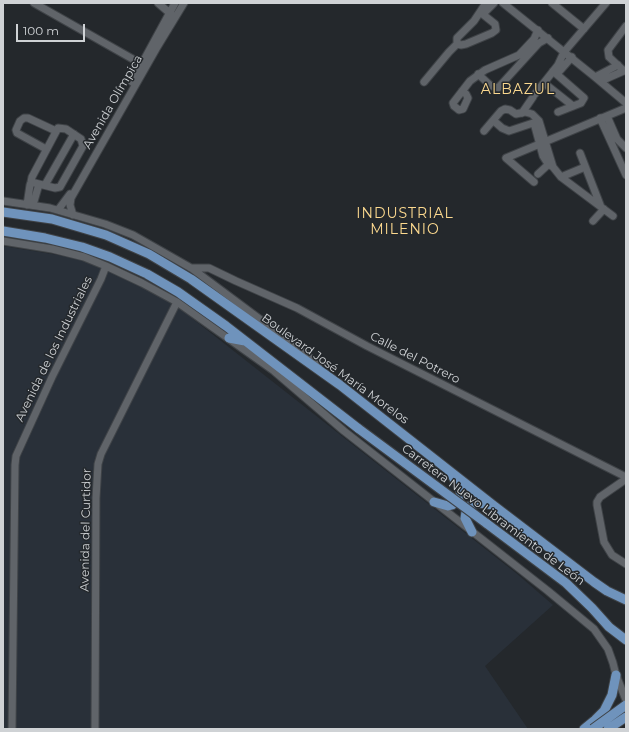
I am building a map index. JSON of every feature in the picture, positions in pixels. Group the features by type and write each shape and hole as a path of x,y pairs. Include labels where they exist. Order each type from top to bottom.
{"main road":[{"name":"Boulevard José María Morelos","path":"3,212 52,219 79,226 124,242 149,254 191,279 326,375 493,505 607,591 626,600"},
{"path":"3,232 61,242 96,252 128,264 178,292 247,341 264,354 274,372"},
{"path":"229,338 247,341"},
{"name":"Carretera Nuevo Libramiento de León","path":"264,354 312,393 566,584 592,608 609,627 626,640"},
{"path":"434,502 448,506 456,502 461,496 460,488 449,470"},
{"path":"472,532 465,518 468,507 479,503 493,505"},
{"path":"584,729 604,711 612,695 616,675"},
{"path":"593,729 626,705"},
{"path":"604,711 617,710 622,715 621,721 614,729"},
{"path":"609,729 626,717"},
{"path":"609,729 626,726"}],"street":[{"path":"34,3 144,65"},
{"path":"158,3 172,15"},
{"name":"Avenida Olímpica","path":"73,215 70,205 71,198 172,15 175,3"},
{"name":"Avenida Olímpica","path":"172,15 184,3"},
{"path":"482,13 486,3"},
{"path":"424,82 457,44 458,38 494,3"},
{"path":"552,3 584,29"},
{"path":"506,4 626,103"},
{"path":"555,73 564,52 584,29 602,4"},
{"path":"457,44 466,44 496,30 495,24 482,13"},
{"path":"625,71 609,57 608,50 626,28"},
{"path":"478,74 491,86 498,88 528,51 538,30"},
{"path":"462,91 478,74 528,51 538,43 548,38"},
{"path":"522,113 544,83 572,58"},
{"path":"510,59 517,66"},
{"name":"Avenida Olímpica","path":"58,210 67,198 144,65"},
{"path":"598,79 618,65"},
{"path":"598,79 625,71"},
{"path":"555,73 584,98 581,103 558,112"},
{"path":"544,83 574,106"},
{"path":"534,182 506,158 626,108"},
{"path":"484,131 505,109 516,114 528,112 532,114 537,122 543,142 548,151 551,164 561,177 613,216"},
{"path":"604,117 617,139 624,147 614,149"},
{"path":"604,117 614,149 626,175"},
{"path":"46,149 18,133 16,130 20,121 24,118 28,118 56,131"},
{"path":"494,121 502,128 509,131 537,122"},
{"path":"30,205 31,182 35,170 58,128 63,127 83,142 82,148 60,186 57,188 31,182"},
{"path":"30,205 74,134"},
{"path":"580,153 603,208"},
{"path":"538,174 551,164"},
{"path":"561,177 585,167"},
{"path":"588,198 596,193"},
{"path":"3,201 58,210 133,235 192,268 304,352 326,375"},
{"path":"593,221 603,208"},
{"path":"3,241 52,249 84,257 106,266 177,302 229,338 274,372 344,431 548,591 594,629 608,649 626,700"},
{"name":"Avenida de los Industriales","path":"12,729 16,456 52,377 106,266"},
{"name":"Calle del Potrero","path":"192,268 209,268 297,308 626,478"},
{"name":"Avenida del Curtidor","path":"94,729 96,498 98,464 101,454 177,302"},
{"path":"626,478 600,497 597,505 604,542 612,555 626,564"}],"shaded area":[{"path":"3,246 95,261 174,304 516,573 553,605 485,666 528,729 3,729"}],"district":[{"name":"ALBAZUL","path":"518,90"},
{"name":"INDUSTRIAL MILENIO","path":"405,222"}]}
